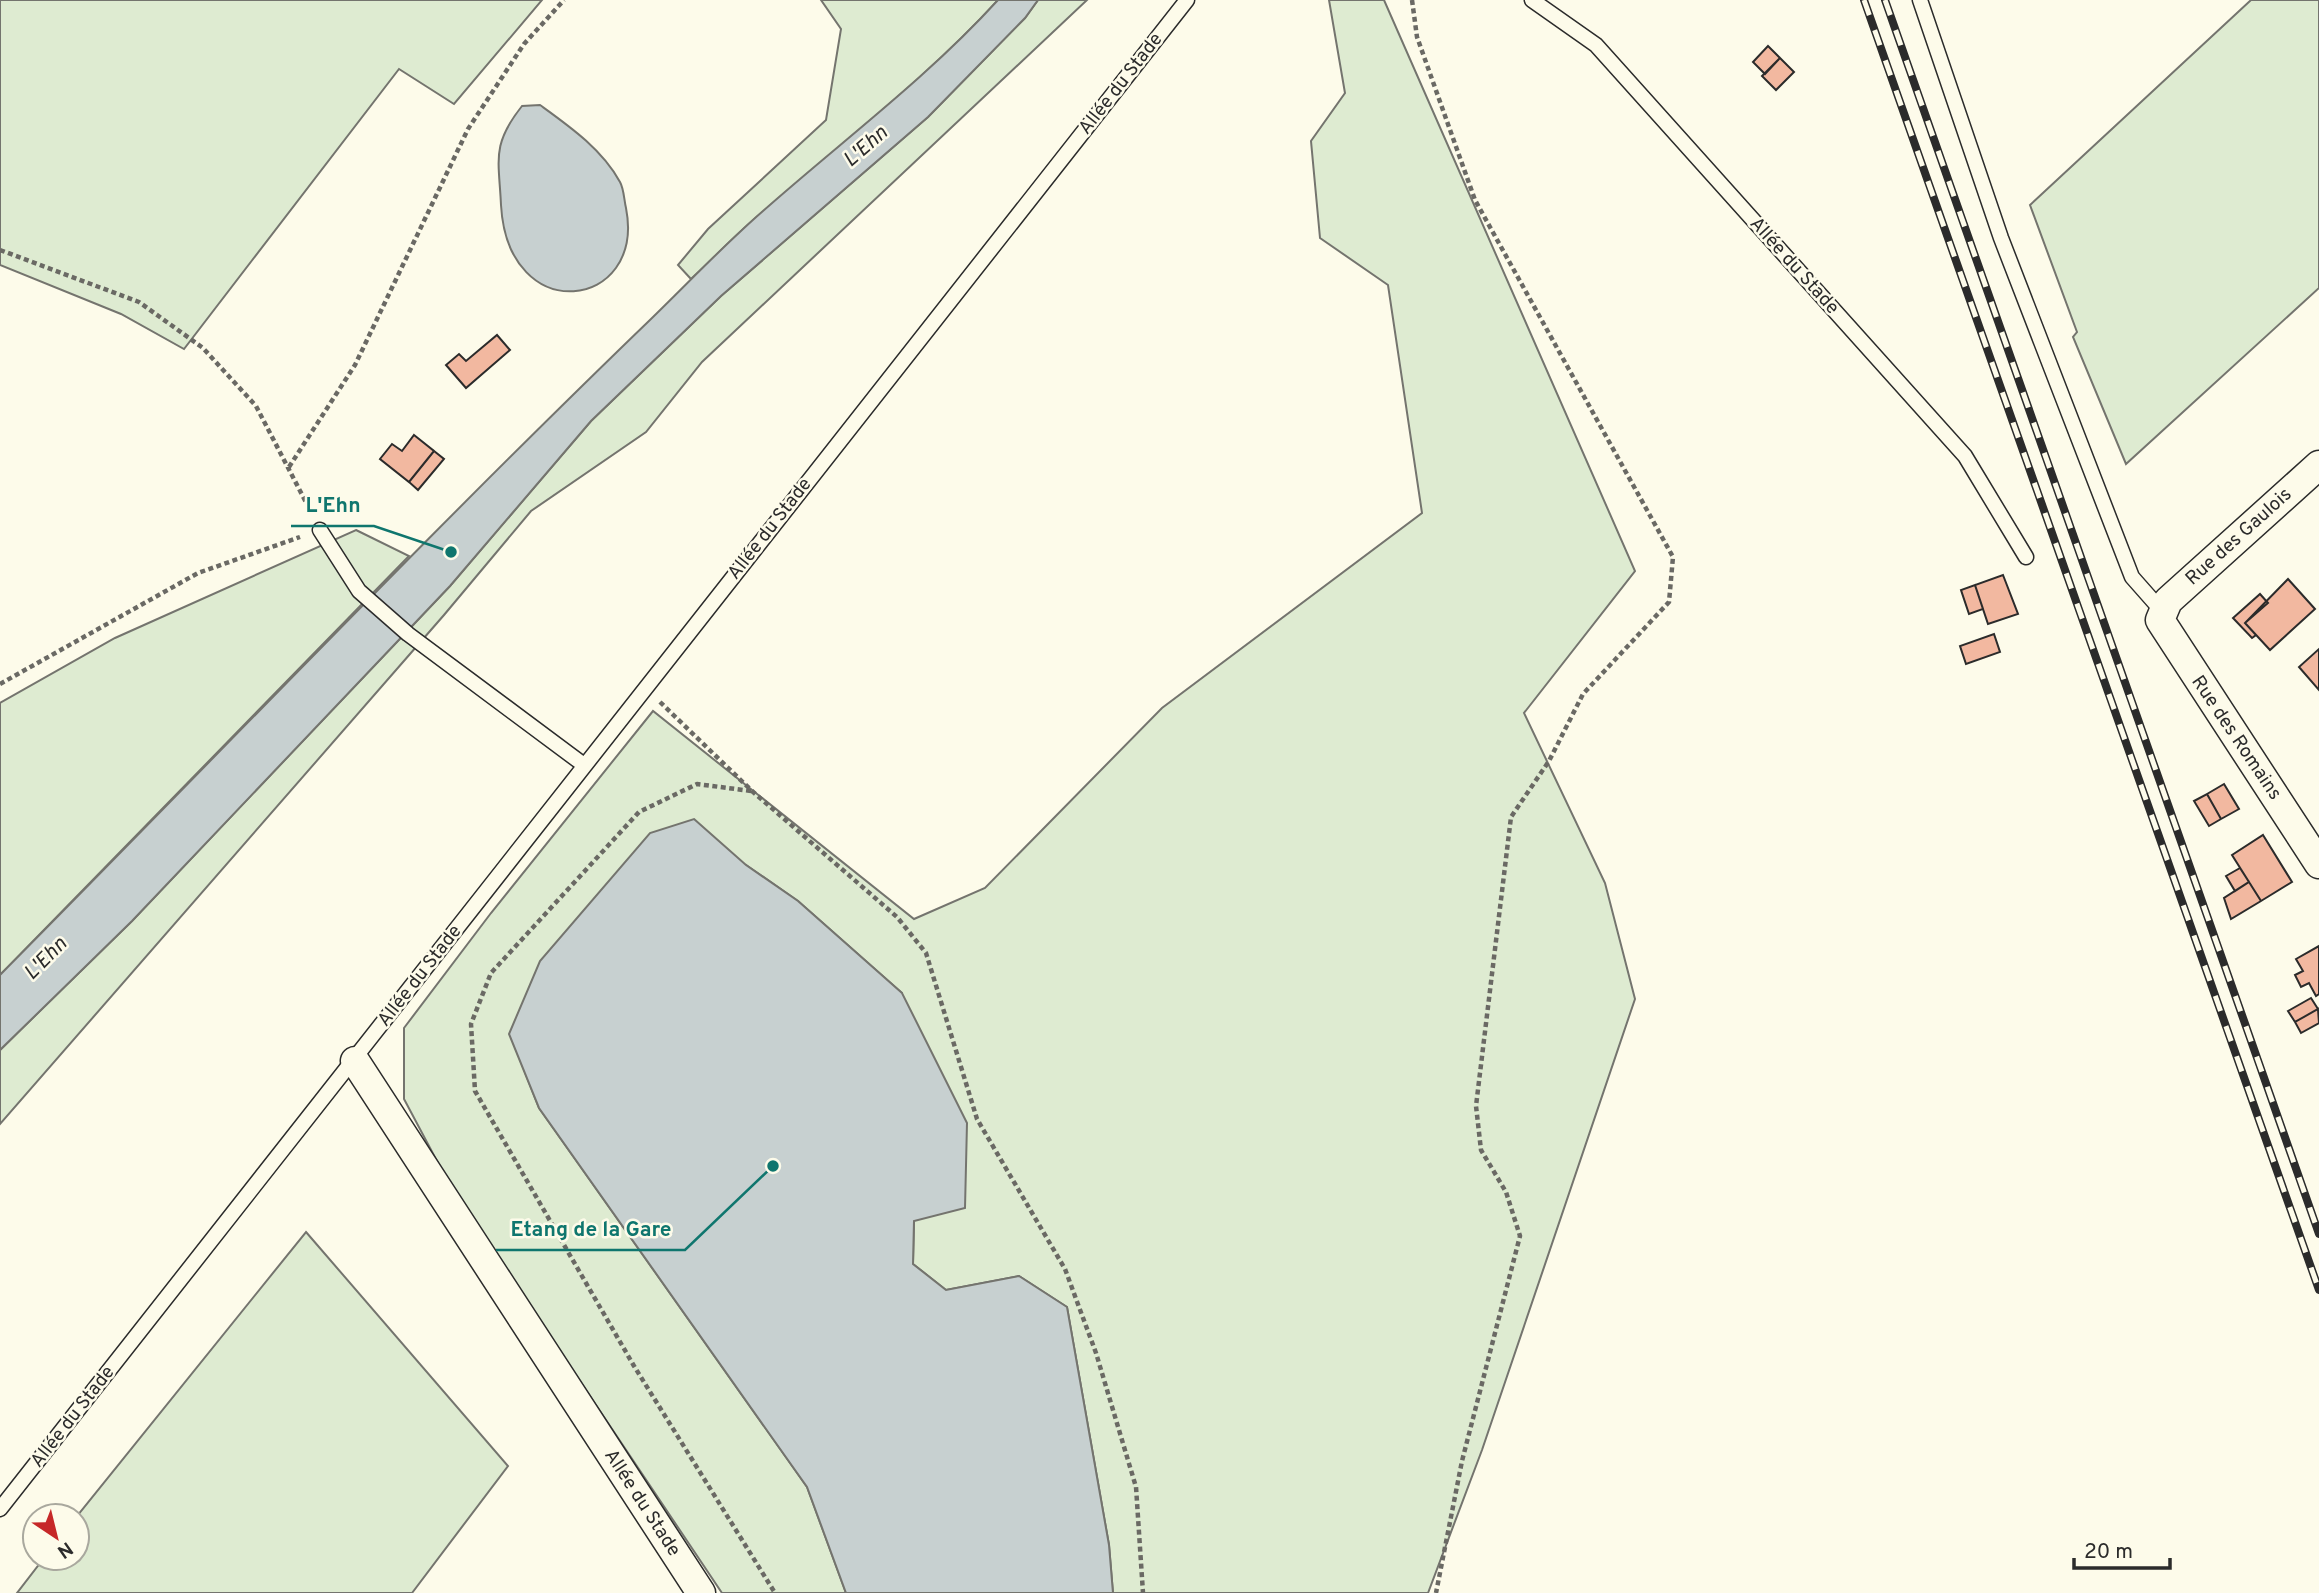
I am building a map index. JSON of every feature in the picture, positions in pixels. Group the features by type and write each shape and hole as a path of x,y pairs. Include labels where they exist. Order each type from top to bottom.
{"street":[{"name":"Rue des Gaulois","path":"2162,611 2168,601 2319,465"},
{"name":"Rue des Romains","path":"2162,611 2160,620 2167,634 2319,864"},
{"name":"Allée du Stade","path":"355,1061 701,1593"}],"lane":[{"name":"Allée du Stade","path":"0,1509 1187,0"},
{"name":"Allée du Stade","path":"1532,0 1596,45 1965,456 2026,557"},
{"path":"1920,0 2001,239 2132,577 2162,611"},
{"path":"320,530 359,591 408,634 584,765"}],"path":[{"path":"288,468 355,365 468,129 524,44 564,0"},
{"path":"1412,0 1417,37 1475,200 1673,557 1669,602 1583,694 1549,761 1511,817 1476,1106 1481,1150 1506,1192 1520,1236 1462,1461 1436,1593"},
{"path":"0,250 139,302 203,348 256,406 320,530 198,573 0,684"},
{"path":"645,687 752,791 897,917 926,953 977,1119 1065,1269 1096,1353 1136,1487 1143,1593"},
{"path":"752,791 697,783 639,812 491,973 471,1024 475,1091 634,1366 775,1593"}],"green space":[{"path":"0,0 542,0 454,104 399,69 184,349 121,314 0,265"},
{"path":"821,0 998,0 943,56 755,218 691,279 678,265 708,229 826,120 841,29"},
{"path":"1038,0 1087,0 702,362 646,432 531,511 444,615 0,1124 0,1050 132,921 450,586 591,421 721,296 928,117 1025,18"},
{"path":"1329,0 1384,0 1635,571 1524,713 1605,883 1635,999 1482,1450 1428,1593 1113,1593 1109,1545 1067,1307 1019,1276 946,1290 913,1264 914,1221 902,993 798,901 746,865 510,1034 539,1108 807,1487 846,1593 722,1593 455,1195 404,1099 404,1028 491,913 653,711 914,919 985,888 1162,708 1422,513 1388,285 1320,238 1311,141 1345,93"},
{"path":"2251,0 2319,0 2319,288 2126,464 2073,337 2077,332 2030,205"},
{"path":"356,530 409,556 0,975 0,703 115,638"},
{"path":"306,1232 508,1466 412,1593 17,1593 33,1572 91,1572 91,1502 88,1502"}],"water":[{"path":"998,0 1038,0 1025,18 928,117 721,296 591,421 450,586 132,921 0,1050 0,975 405,562 721,250 913,83"},
{"path":"540,105 573,130 604,159 613,170 624,195 627,242 616,268 597,285 574,291 549,287 526,272 509,245 501,205 499,153 505,132 522,106"},
{"path":"694,819 746,865 798,901 902,993 967,1123 965,1208 914,1221 913,1264 946,1290 1019,1276 1067,1307 1109,1545 1113,1593 846,1593 807,1487 539,1108 509,1034 540,961 650,833"}],"building":[{"path":"1768,46 1780,58 1765,74 1753,62"},
{"path":"1780,58 1794,72 1776,90 1762,76"},
{"path":"497,335 510,350 466,388 446,365 459,354 466,361"},
{"path":"414,435 434,451 409,482 380,459 392,444 402,451"},
{"path":"434,451 444,459 418,490 409,482"},
{"path":"2003,575 2018,614 1988,624 1975,585"},
{"path":"2288,579 2315,609 2270,650 2245,623"},
{"path":"1975,585 1983,609 1969,614 1961,590"},
{"path":"2260,594 2268,603 2245,623 2256,635 2252,638 2233,618"},
{"path":"1994,634 2000,652 1966,664 1960,646"},
{"path":"2319,649 2319,690 2299,667"},
{"path":"2224,784 2239,809 2221,819 2207,794"},
{"path":"2207,794 2221,819 2209,826 2194,801"},
{"path":"2263,835 2292,882 2261,901 2232,855"},
{"path":"2240,868 2249,882 2235,891 2226,876"},
{"path":"2249,882 2261,901 2231,919 2224,898"},
{"path":"2319,946 2319,994 2316,996 2309,983 2301,987 2295,975 2303,971 2296,959"},
{"path":"2311,998 2318,1009 2295,1022 2288,1011"},
{"path":"2318,1009 2319,1023 2301,1033 2295,1022"}],"railway":[{"path":"1864,0 2319,1290"},
{"path":"1885,0 2319,1234"}],"place":[{"name":"L'Ehn","path":"451,552"},
{"name":"Etang de la Gare","path":"773,1166"}]}
